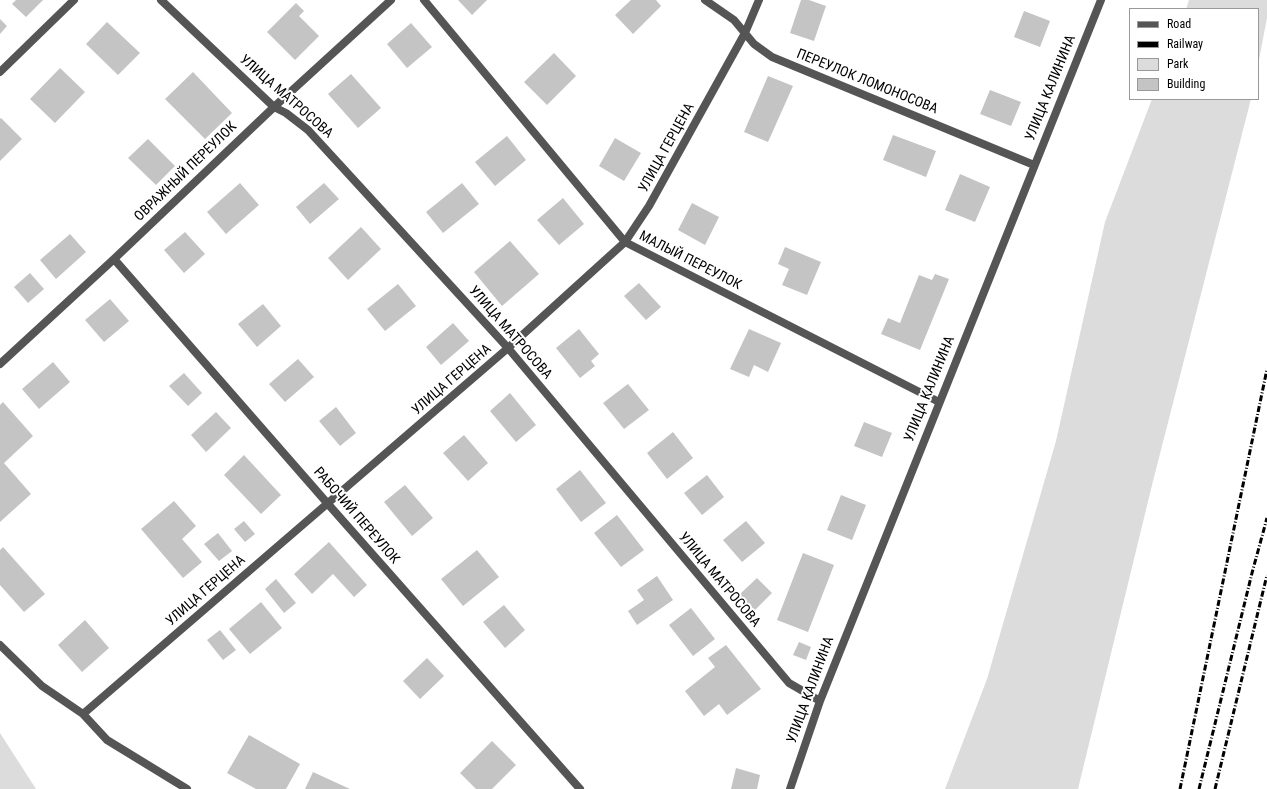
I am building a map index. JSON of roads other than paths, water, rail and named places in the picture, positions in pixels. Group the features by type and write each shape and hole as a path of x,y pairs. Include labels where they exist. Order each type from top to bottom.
{"street":[{"path":"0,72 74,0"},
{"name":"УЛИЦА МАТРОСОВА","path":"161,0 274,107 286,113 308,130 508,348 789,684 820,701"},
{"name":"ОВРАЖНЫЙ ПЕРЕУЛОК","path":"0,364 114,259 274,107 391,0"},
{"name":"МАЛЫЙ ПЕРЕУЛОК","path":"424,0 625,242 939,402"},
{"name":"ПЕРЕУЛОК ЛОМОНОСОВА","path":"705,0 734,20 754,44 772,57 1034,165"},
{"name":"УЛИЦА ГЕРЦЕНА","path":"83,714 508,348 625,242 649,206 745,32 759,0"},
{"name":"УЛИЦА КАЛИНИНА","path":"790,789 820,701 1101,0"},
{"name":"РАБОЧИЙ ПЕРЕУЛОК","path":"114,259 580,789"},
{"path":"0,645 42,686 83,714 107,740 187,789"}],"railway":[{"path":"1180,789 1267,369"},
{"path":"1199,789 1267,518"},
{"path":"1215,789 1267,575"}]}
